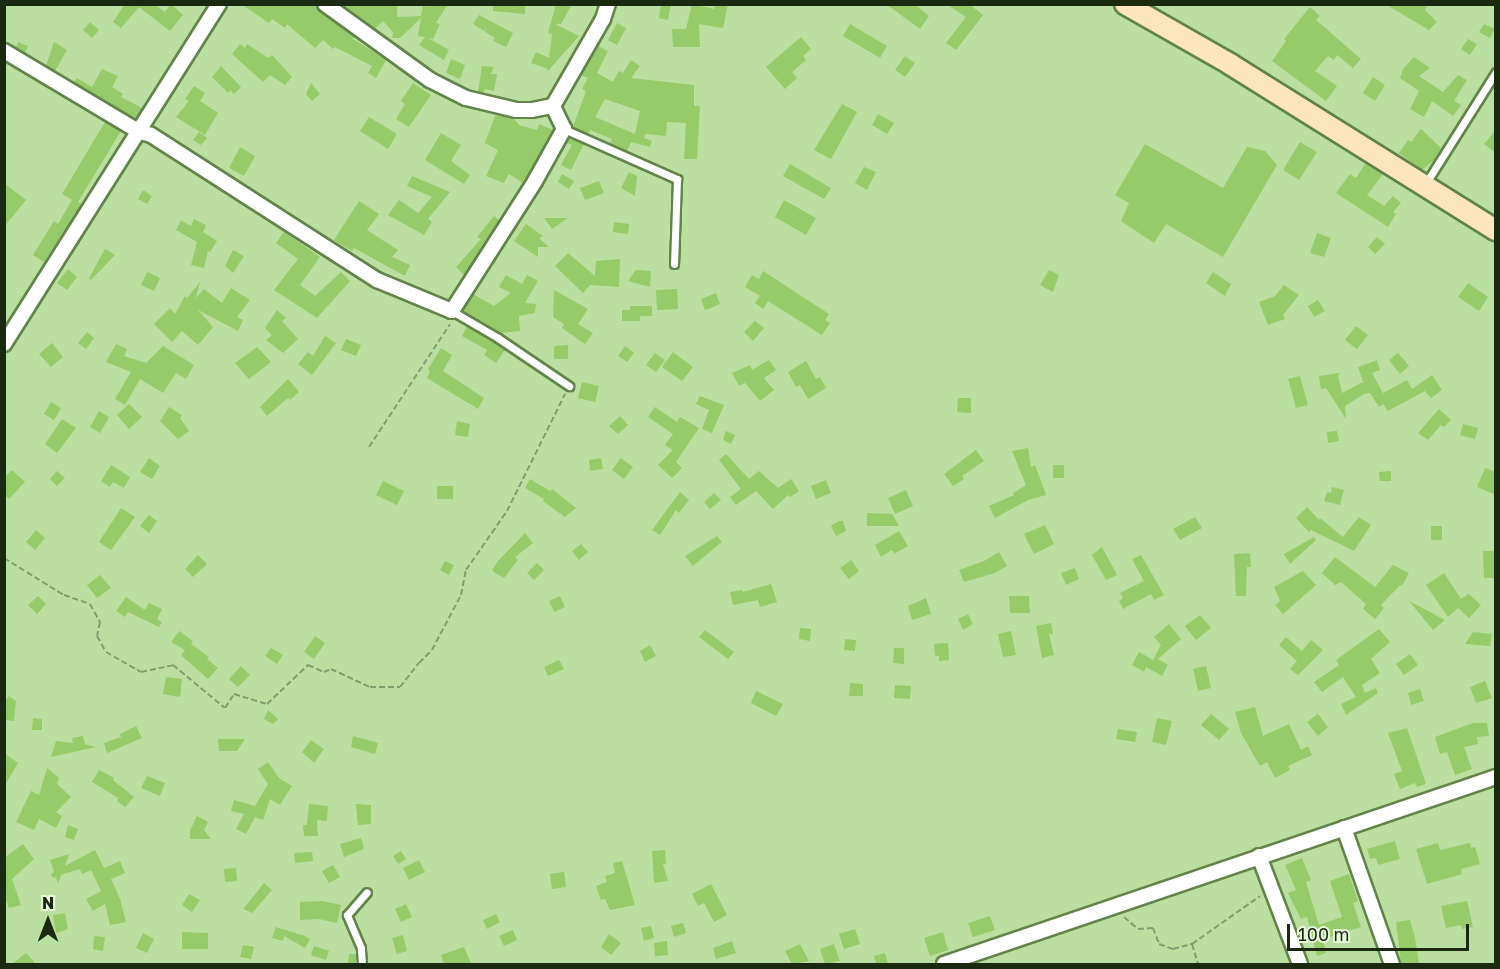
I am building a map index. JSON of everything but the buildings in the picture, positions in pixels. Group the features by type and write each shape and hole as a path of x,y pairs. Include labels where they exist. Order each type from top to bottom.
{"main road":[{"path":"1125,4 1230,64 1496,230"}],"street":[{"path":"4,344 219,4"},
{"path":"325,4 430,80 466,98 516,110 553,106"},
{"path":"553,106 603,19 608,4"},
{"path":"4,51 140,132 151,135 377,280 452,311 535,181 564,129 553,106"},
{"path":"944,964 1496,777"},
{"path":"1344,828 1392,964"},
{"path":"1259,856 1300,964"},
{"path":"987,951 992,964"}],"lane":[{"path":"1425,186 1496,72"},
{"path":"564,129 677,179 674,264"},
{"path":"452,311 498,338 569,386"},
{"path":"362,964 361,948 347,915 367,892"}],"path":[{"path":"369,447 450,324 452,311"},
{"path":"4,558 64,595 90,604 100,622 97,636 106,652 141,672 173,665 225,708 234,694 267,704 308,665 324,672 331,669 370,687 400,687 418,663 432,650 461,595 466,570 507,511 569,386"},
{"path":"1115,906 1138,929 1153,928 1159,944 1173,949 1192,944 1264,894 1274,892"},
{"path":"1192,944 1198,964"}]}
